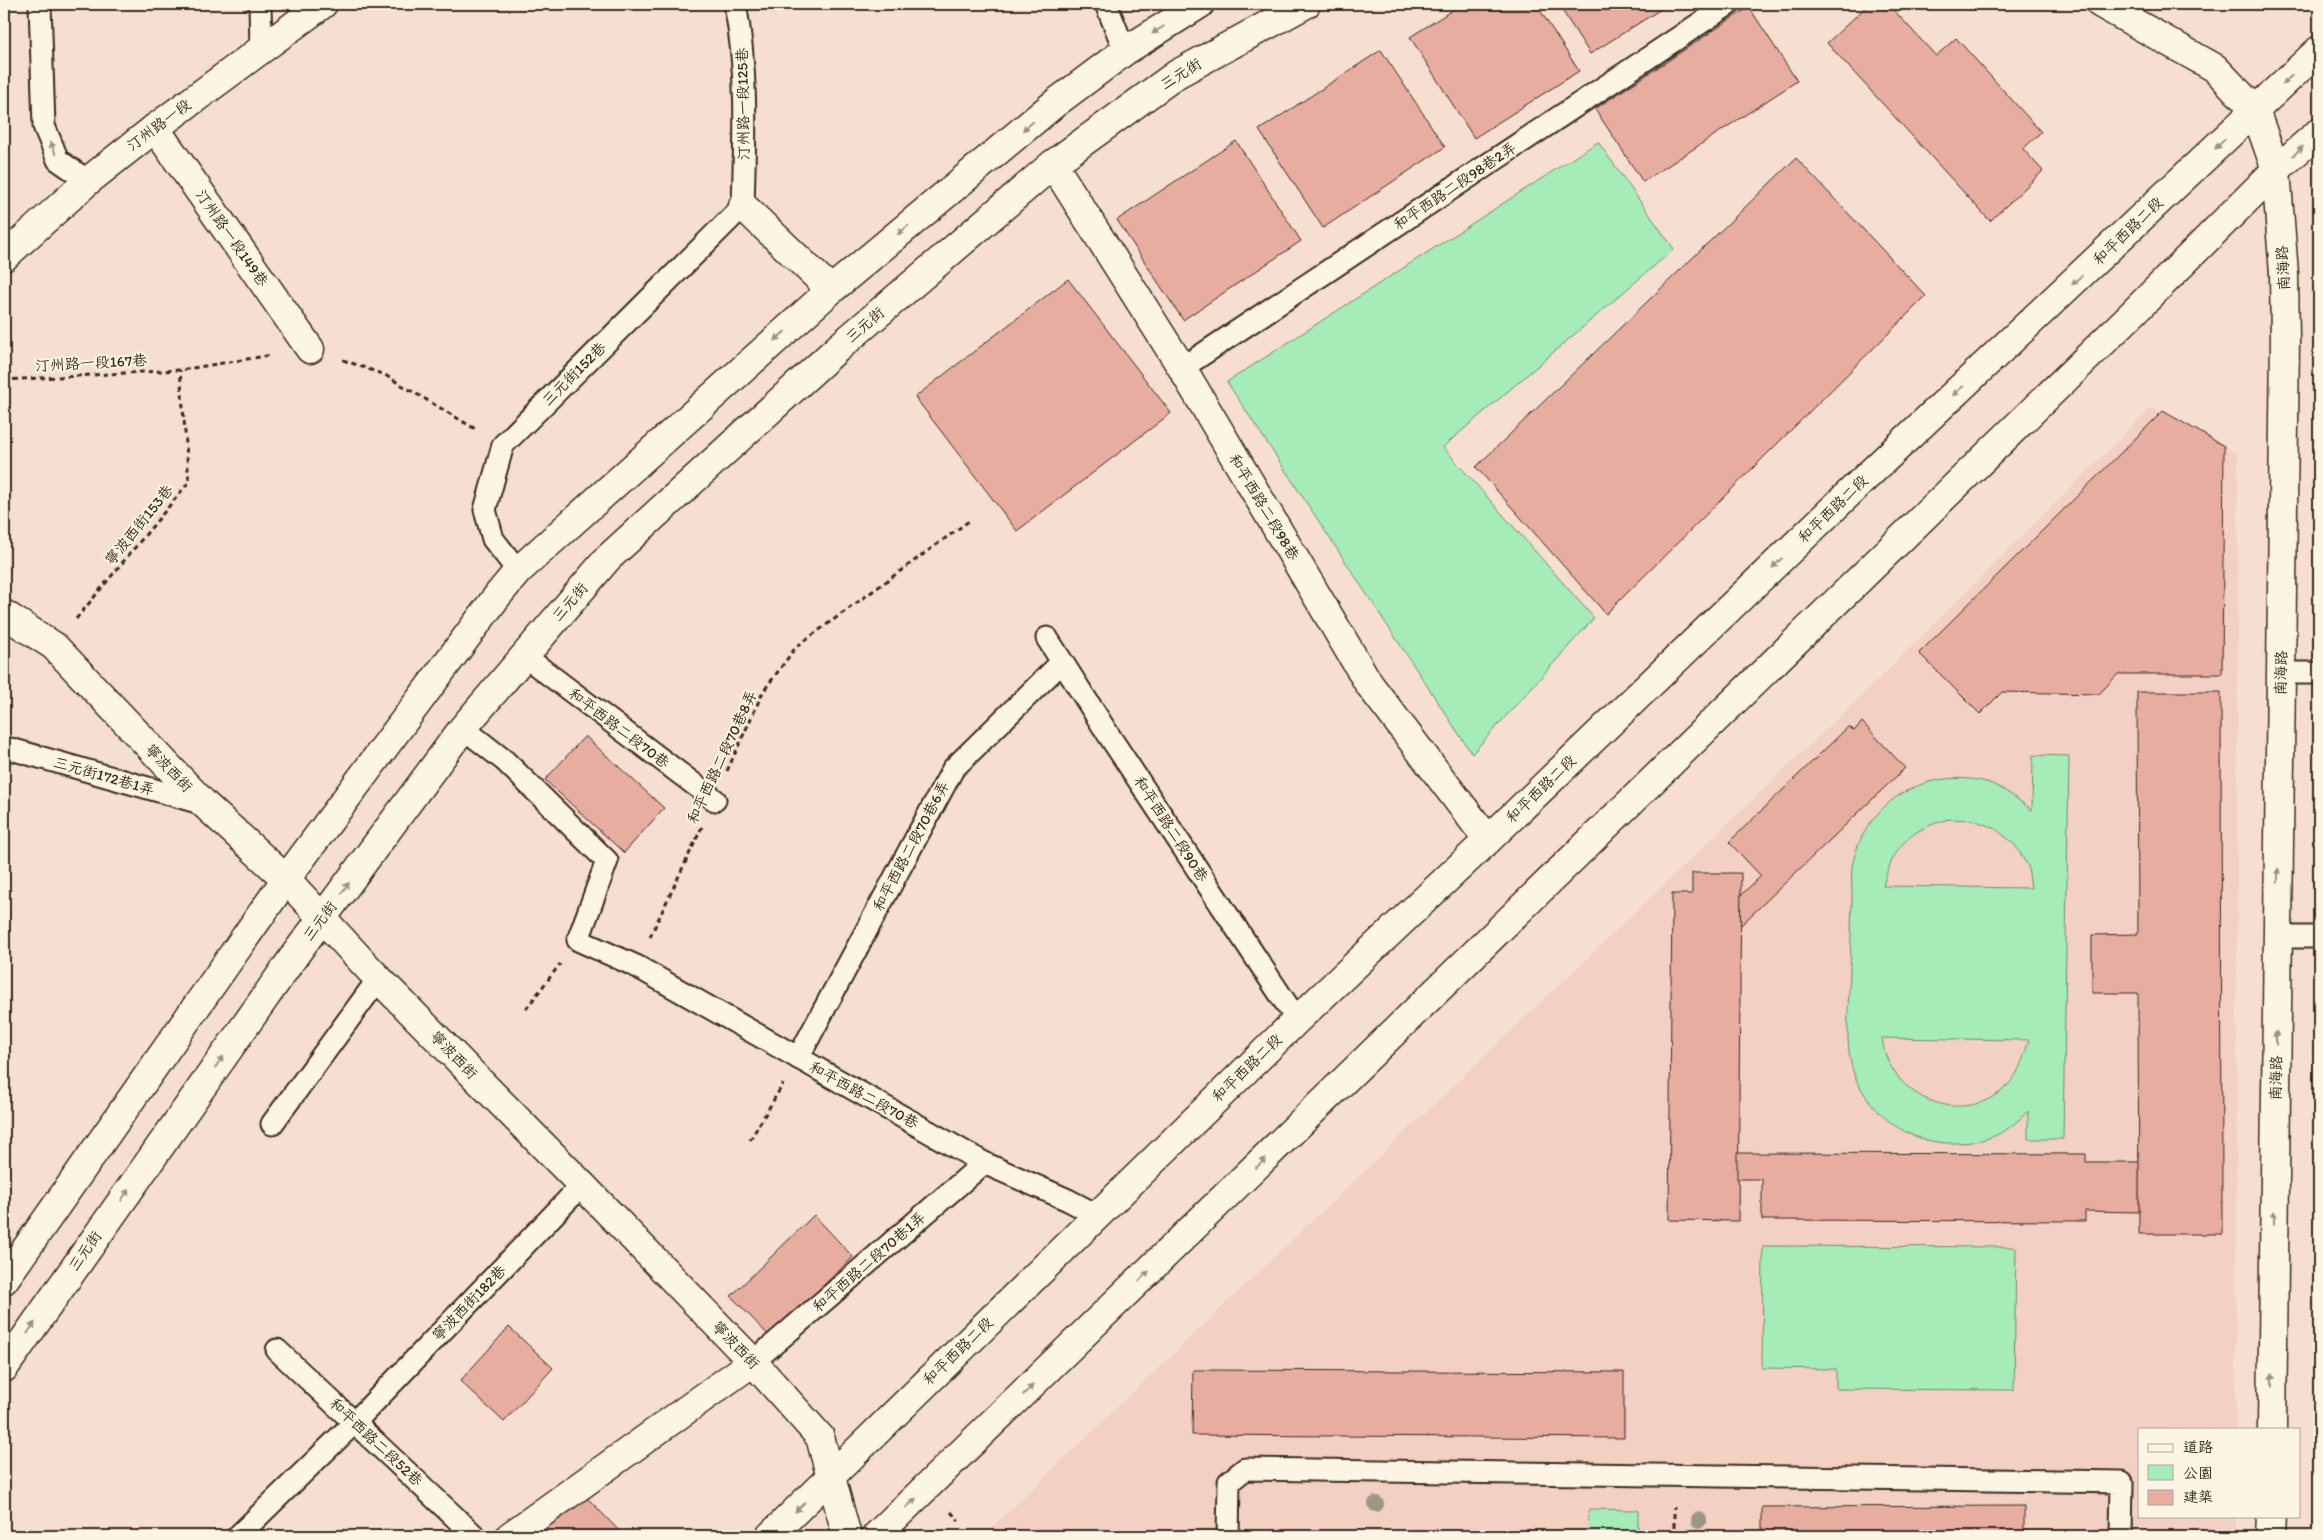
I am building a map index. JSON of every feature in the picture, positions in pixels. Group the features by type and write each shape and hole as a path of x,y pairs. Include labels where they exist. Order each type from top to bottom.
{"street":[{"name":"汀州路一段","path":"4,257 88,181 155,128 322,4"},
{"path":"4,1280 286,879 498,595 518,571 831,290 1054,104 1125,51 1200,4"},
{"name":"三元街","path":"4,1368 297,952 463,728 523,655 608,558 844,343 1053,164 1177,74 1306,4"},
{"name":"南海路","path":"2101,4 2215,68 2255,110 2276,170 2284,283 2272,1428"},
{"name":"和平西路二段","path":"770,1536 1297,1020 1488,840 1858,485 2086,272 2319,50"},
{"name":"汀州路一段149巷","path":"155,128 310,349"},
{"path":"876,1536 2087,359 2276,170 2319,132"},
{"name":"和平西路二段98巷","path":"1053,164 1182,368 1368,684 1488,840"},
{"path":"743,206 831,290"},
{"name":"寧波西街","path":"4,614 54,646 204,804 286,879 379,978 753,1362 820,1437 847,1536"},
{"path":"510,1536 753,1362"},
{"path":"2270,1518 2270,1536"}],"lane":[{"path":"40,4 44,126 58,160 88,181"},
{"path":"260,4 261,49"},
{"name":"汀州路一段125巷","path":"734,4 742,42 745,112 743,206"},
{"path":"1106,4 1125,51"},
{"name":"和平西路二段98巷2弄","path":"1182,368 1728,4"},
{"name":"三元街152巷","path":"518,571 493,539 485,510 503,445 743,206"},
{"name":"和平西路二段90巷","path":"1047,638 1297,1020"},
{"name":"和平西路二段70巷","path":"523,655 715,800"},
{"name":"和平西路二段70巷6弄","path":"798,1058 953,769 1062,662"},
{"path":"2281,673 2319,673"},
{"path":"463,728 505,761 607,861 578,940"},
{"name":"三元街172巷1弄","path":"4,752 11,749 204,804"},
{"path":"2278,937 2319,937"},
{"name":"和平西路二段70巷","path":"578,940 636,966 984,1163 1068,1200 1097,1215"},
{"path":"272,1124 379,978"},
{"name":"和平西路二段70巷1弄","path":"753,1362 984,1163"},
{"name":"寧波西街182巷","path":"238,1536 355,1422 582,1185"},
{"name":"和平西路二段52巷","path":"277,1350 475,1536"},
{"path":"1228,1536 1229,1482 1245,1468 2122,1482 2121,1536"}],"path":[{"name":"汀州路一段167巷","path":"4,380 180,370 310,349"},
{"path":"310,349 385,375 503,445"},
{"name":"寧波西街153巷","path":"54,646 189,482 180,370"},
{"name":"和平西路二段70巷8弄","path":"636,966 715,800 763,692 796,647 969,521"},
{"path":"526,1009 578,940"},
{"path":"750,1140 798,1058"}],"shaded area":[{"path":"2151,408 2238,454 2236,1428 2138,1428 2138,1518 2236,1518 2236,1536 983,1536 1878,680"}],"green space":[{"path":"1598,142 1674,249 1443,447 1594,618 1472,754 1227,382"},
{"path":"2033,755 2069,756 2063,1139 2028,1139 2028,1111 2001,1133 1981,1140 1947,1143 1918,1137 1892,1124 1881,1115 1863,1092 1856,1079 1849,1054 1852,867 1858,846 1868,827 1881,810 1896,797 1914,787 1934,781 1955,778 1977,780 1992,784 2032,810","holes":["1949,819 1974,820 1996,829 2015,845 2028,866 2031,888 1883,886 1892,860 1905,841 1923,828","1882,1038 2029,1040 2019,1069 2008,1085 1990,1098 1971,1105 1950,1106 1931,1101 1913,1091 1898,1077 1887,1059"]},
{"path":"1763,1246 2016,1247 2014,1390 1836,1389 1836,1369 1762,1368"},
{"path":"1589,1509 1638,1510 1638,1536 1588,1536"}],"building":[{"path":"1462,4 1536,4 1579,71 1474,138 1410,37"},
{"path":"1558,4 1669,4 1590,54"},
{"path":"1869,4 1888,4 1936,56 1956,38 2041,132 2023,149 2043,171 1990,221 1827,43"},
{"path":"1749,7 1797,81 1643,182 1595,109"},
{"path":"1381,50 1445,147 1323,228 1259,130"},
{"path":"1236,141 1301,241 1183,320 1117,220"},
{"path":"1796,158 1926,296 1606,614 1476,467"},
{"path":"1068,279 1171,413 1017,531 915,397"},
{"path":"2163,411 2224,446 2222,674 2118,674 2099,694 2002,692 1980,714 1919,653"},
{"path":"2137,692 2221,692 2222,1234 2139,1234 2138,993 2092,993 2092,935 2138,934"},
{"path":"1862,722 1905,768 1740,926 1740,896 1761,876 1729,842 1849,726 1854,731"},
{"path":"585,736 664,808 624,853 545,780"},
{"path":"1692,873 1741,873 1738,1221 1669,1220 1672,894 1692,894"},
{"path":"1737,1153 2086,1154 2086,1162 2139,1162 2139,1212 2085,1211 2085,1221 1762,1220 1762,1179 1737,1179"},
{"path":"814,1215 853,1257 770,1337 731,1296"},
{"path":"509,1327 553,1368 504,1422 460,1381"},
{"path":"1193,1370 1624,1372 1624,1438 1192,1435"},
{"path":"574,1484 624,1536 535,1536 528,1529"},
{"path":"2024,1506 2024,1536 1762,1536 1762,1507"}]}
